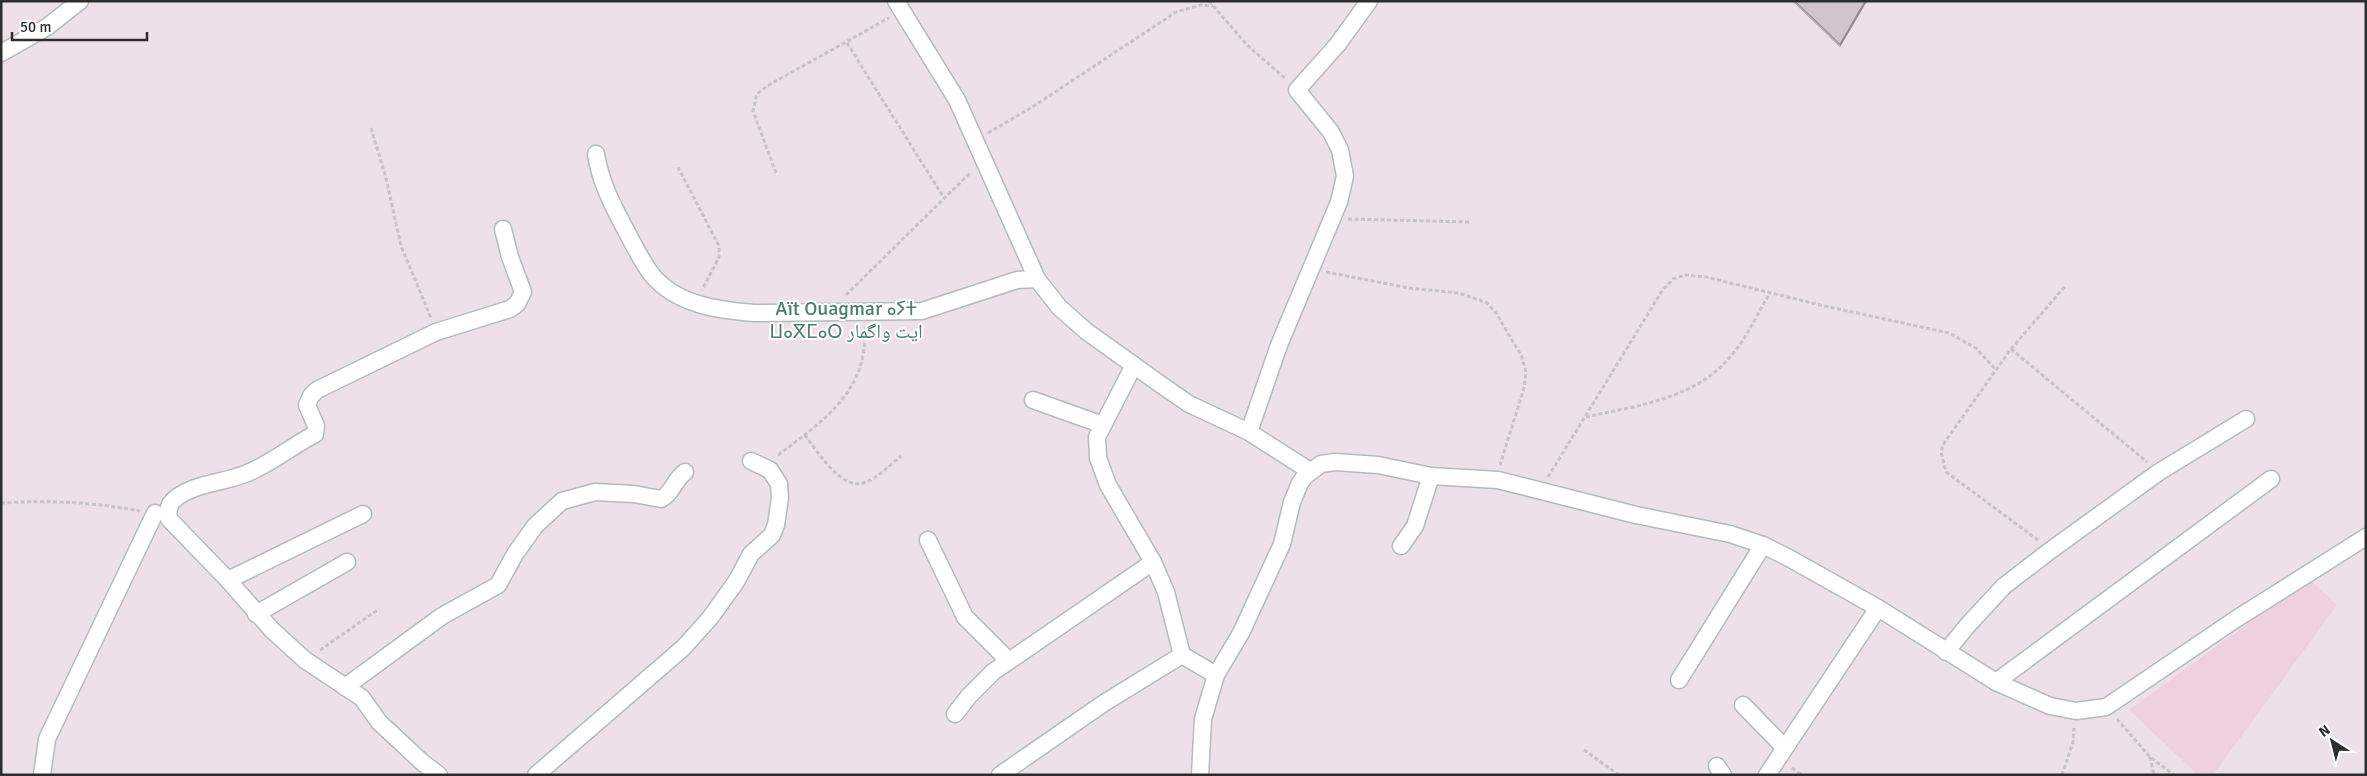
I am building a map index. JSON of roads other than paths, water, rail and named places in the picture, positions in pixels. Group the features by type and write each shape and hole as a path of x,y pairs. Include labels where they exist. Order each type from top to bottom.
{"street":[{"path":"1,53 47,27 80,1"},
{"path":"1249,432 1279,345 1339,202 1345,176 1340,150 1327,126 1298,90 1338,44 1369,1"},
{"path":"899,6 957,100 1037,279 1059,307 1086,331 1189,404 1249,432 1310,471"},
{"path":"596,154 599,173 611,202 652,275 673,292 694,303 728,311 754,313 922,311 1017,280 1037,279"},
{"path":"439,775 397,740 379,722 362,698 305,660 256,614 228,580 169,518 169,507 174,500 210,482 244,474 315,434 316,426 307,405 311,396 317,390 436,332 510,309 517,304 523,292 510,257 503,229"},
{"path":"1134,365 1097,437 1098,458 1102,470 1153,562 1166,592 1182,655 1216,675"},
{"path":"1033,400 1103,425"},
{"path":"1946,652 1966,626 2004,586 2159,472 2246,419"},
{"path":"1200,775 1203,718 1208,696 1216,675 1241,633 1282,544 1296,491 1305,476 1320,464 1335,462 1378,465 1431,476 1498,480 1636,516 1730,534 1763,545 1878,608 1996,682 2050,706 2076,711 2106,707 2244,614 2366,537"},
{"path":"536,775 683,648 710,618 736,582 751,554 772,535 776,526 780,498 779,484 775,475 757,464"},
{"path":"345,687 442,616 498,585 515,554 535,526 562,500 595,492 634,494 659,500 668,495 676,478 685,472"},
{"path":"1401,546 1415,526 1431,476"},
{"path":"1996,682 2271,479"},
{"path":"42,775 47,739 155,513"},
{"path":"228,580 363,514"},
{"path":"928,540 965,617 1008,660"},
{"path":"1679,680 1763,545"},
{"path":"256,614 347,562"},
{"path":"956,714 982,681 1008,660 1153,562"},
{"path":"1767,775 1878,608"},
{"path":"1000,775 1120,693 1182,655"},
{"path":"1744,705 1784,747"}],"district":[{"name":"Aït Ouagmar ⴰⵢⵜ ⵡⴰⴳⵎⴰⵔ ايت واگمار","path":"846,320"}]}
